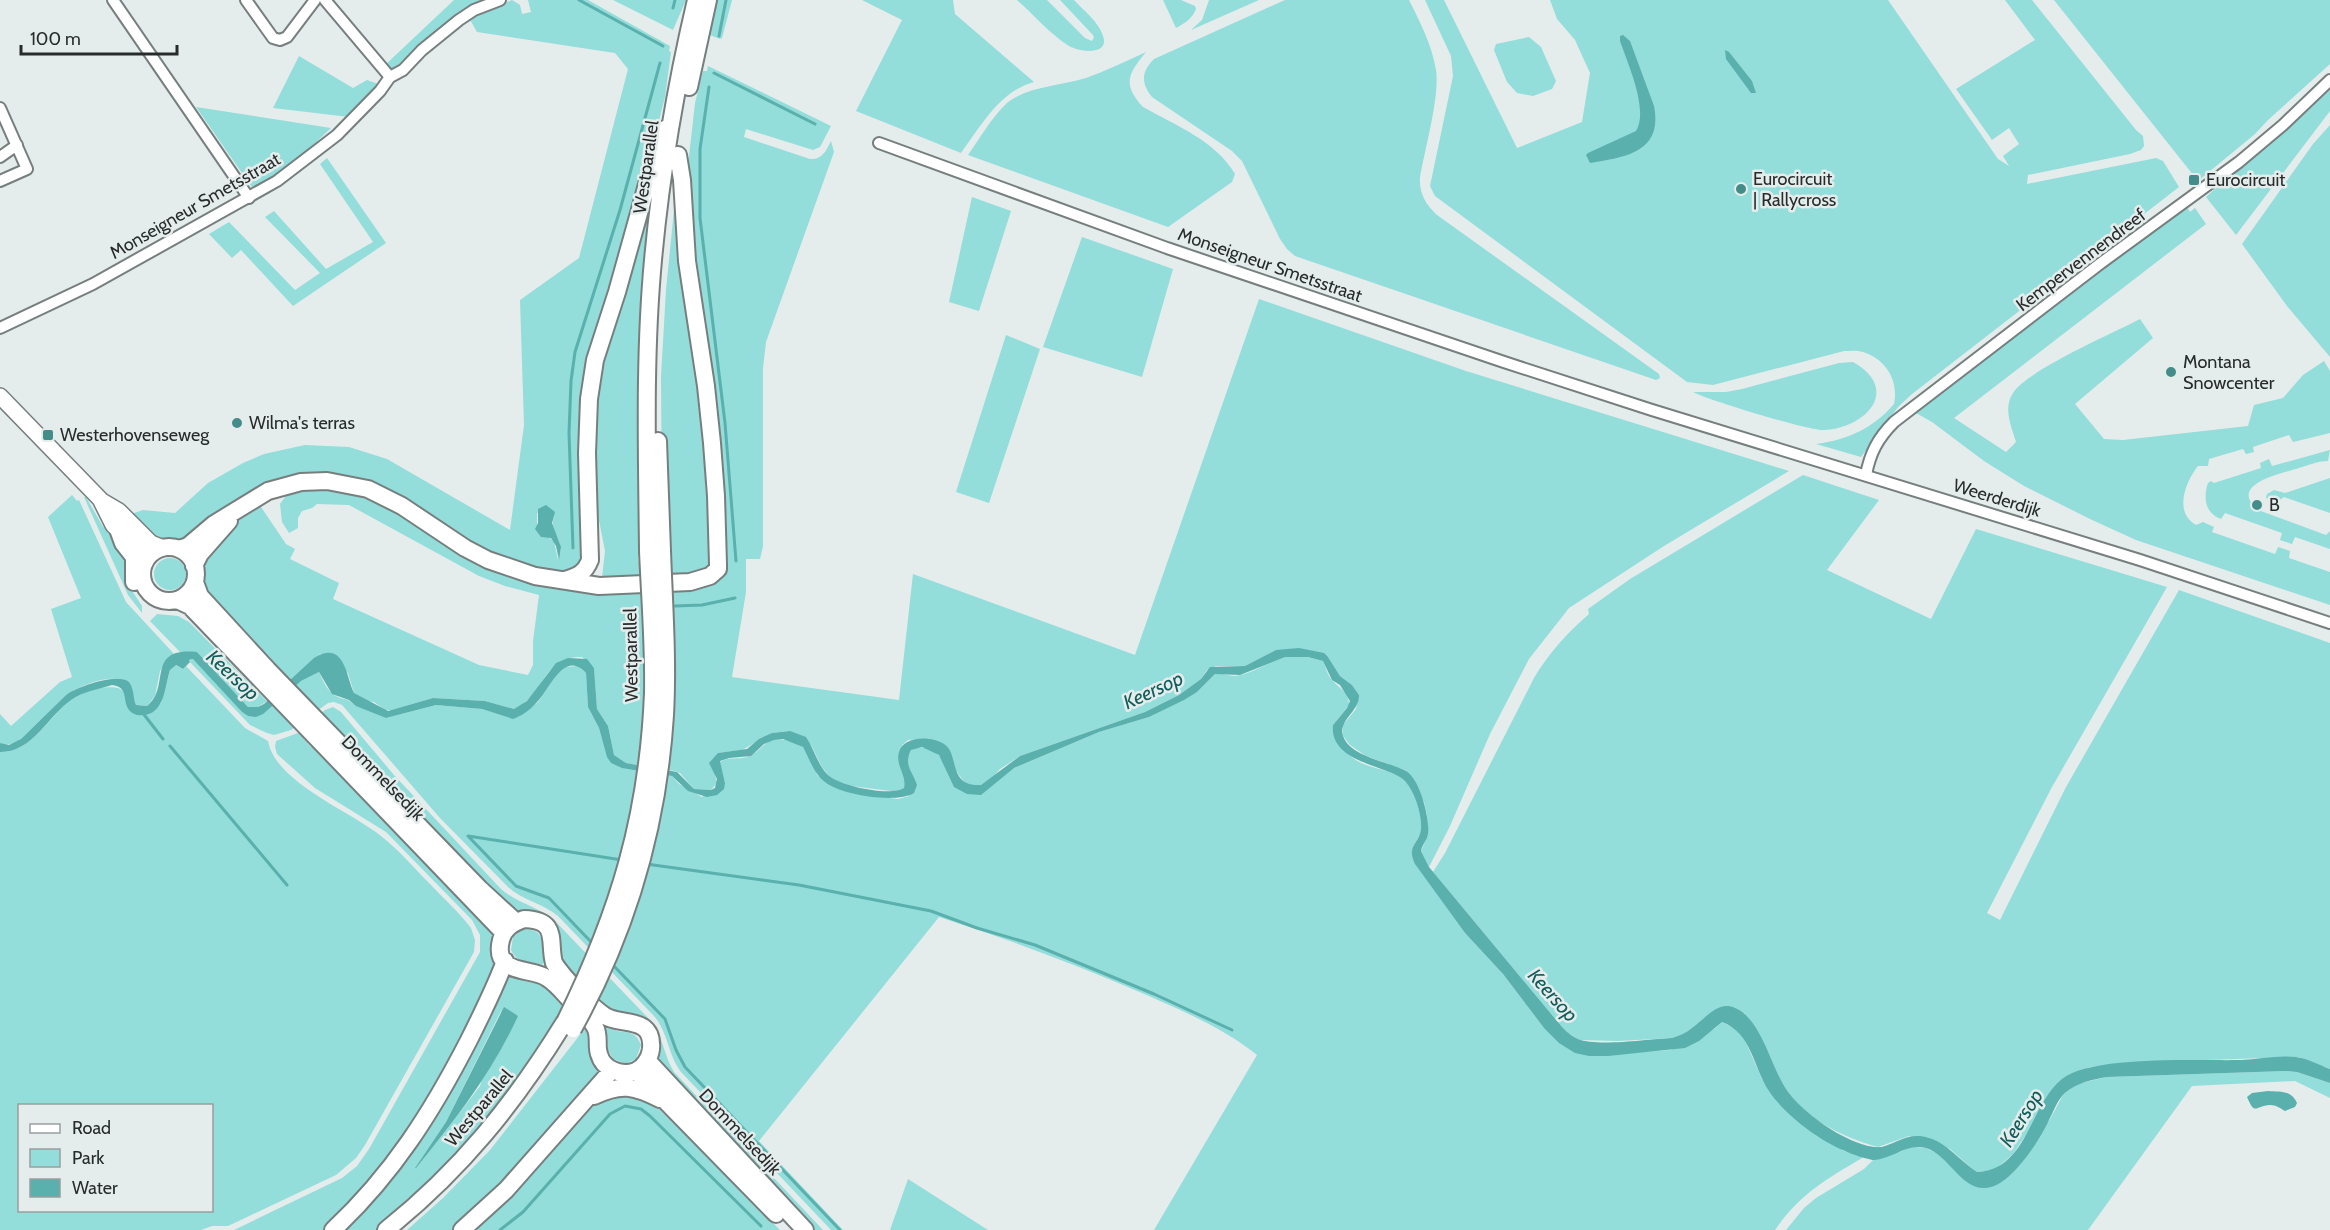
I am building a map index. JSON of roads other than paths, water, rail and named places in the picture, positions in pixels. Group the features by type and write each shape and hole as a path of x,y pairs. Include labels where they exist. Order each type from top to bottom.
{"main road":[{"name":"Westparallel","path":"402,1230 462,1177 495,1140 539,1082 569,1026 605,935 620,891 640,811 653,691 660,317 696,0"},
{"name":"Westparallel","path":"655,551 650,316 659,211 674,113 691,48 708,0"},
{"path":"565,580 586,570 590,560 589,399 595,360 617,292 660,138 674,113"},
{"path":"233,645 208,634 184,612 158,609 144,601 134,583 139,565 151,555 188,546 214,524 259,496 287,485 314,481 350,484 368,489 402,506 444,536 488,560 535,576 599,586 690,582 705,579 718,570 712,443 706,386 687,261 682,180 678,155"},
{"path":"177,600 188,593 200,555 234,513"},
{"path":"119,532 123,543 139,565 150,592 164,600 188,603 233,645"},
{"path":"171,549 189,556 200,596 233,645"},
{"name":"Dommelsedijk","path":"233,645 480,889 510,927"},
{"path":"333,1230 373,1190 401,1156 427,1117 496,987 505,961 501,945 510,927 531,920 541,923 552,938 554,963 601,1013 612,1020 631,1021 641,1026 650,1040 651,1050 642,1065 626,1073 612,1070 600,1059 598,1035 593,1024 553,982 539,974 518,971 505,961"},
{"name":"Westparallel","path":"386,1230 434,1189 474,1148 569,1026"},
{"name":"Dommelsedijk","path":"642,1065 664,1101 791,1230"},
{"name":"Dommelsedijk","path":"642,1065 805,1230"},
{"path":"462,1230 506,1190 589,1099 612,1070"},
{"path":"589,1099 607,1090 630,1087 664,1101"}],"street":[{"path":"113,0 249,198"},
{"path":"261,0 248,4 273,38 280,40 287,37 315,0"},
{"path":"325,0 390,76"},
{"name":"Monseigneur Smetsstraat","path":"0,328 93,284 277,181 324,146 361,113 384,87 390,76 403,70 422,50 474,10 500,0"},
{"name":"Kempervennendreef","path":"1866,475 1873,448 1894,422 2101,263 2239,162 2283,125 2330,80"},
{"path":"0,108 27,168 0,181"},
{"name":"Monseigneur Smetsstraat","path":"879,143 1167,248 1652,410"},
{"path":"0,157 17,145"},
{"path":"0,396 100,499 119,511 151,543 171,549"},
{"name":"Weerderdijk","path":"1652,410 2140,560 2330,623"},
{"path":"100,499 119,532"}],"water":[{"path":"1623,35 1630,41 1654,106 1653,133 1639,150 1616,158 1590,163 1586,155 1588,153 1636,131 1639,122 1639,99 1620,41 1620,36"},
{"path":"1725,50 1752,81 1756,93 1751,93 1726,59"},
{"path":"546,505 555,512 552,523 561,547 559,560 556,546 551,538 541,537 535,529 538,523 538,509"},
{"path":"1299,648 1324,653 1340,676 1352,685 1359,695 1356,706 1342,730 1347,743 1362,754 1411,775 1420,790 1426,810 1428,834 1421,851 1429,867 1559,1024 1578,1039 1610,1042 1672,1038 1687,1031 1717,1008 1729,1006 1735,1008 1744,1014 1759,1033 1788,1092 1824,1125 1860,1144 1874,1147 1885,1146 1910,1137 1929,1138 1944,1145 1977,1172 1994,1169 2007,1161 2017,1149 2051,1090 2062,1079 2077,1071 2097,1066 2147,1061 2296,1057 2330,1069 2330,1083 2297,1072 2286,1071 2107,1077 2085,1082 2070,1089 2062,1096 2039,1139 2014,1171 2005,1180 1986,1188 1969,1184 1942,1157 1926,1148 1906,1149 1874,1160 1849,1153 1823,1140 1793,1117 1776,1100 1764,1082 1746,1042 1732,1027 1722,1022 1699,1041 1685,1048 1608,1056 1575,1053 1559,1043 1544,1028 1503,974 1465,933 1415,864 1412,849 1420,834 1421,823 1412,791 1405,781 1397,776 1362,762 1340,748 1334,738 1333,725 1350,701 1340,685 1332,680 1323,661 1308,657 1285,657 1240,675 1215,674 1197,692 1184,700 1149,717 1099,732 1014,768 981,795 967,794 954,787 939,755 922,747 911,750 908,760 917,785 914,793 895,798 882,798 843,791 821,779 803,747 783,739 764,744 751,756 720,761 725,783 724,789 717,795 707,797 688,791 672,776 622,768 611,763 607,757 599,728 588,707 586,673 578,667 571,666 564,668 558,674 532,707 513,719 482,709 436,705 386,718 332,694 319,672 301,681 263,714 256,717 242,712 193,659 189,660 190,662 183,669 176,665 170,670 160,705 150,714 132,713 121,688 112,685 75,697 21,747 0,752 0,743 9,745 21,739 66,695 87,685 124,679 131,684 136,705 147,706 158,689 164,662 170,656 181,652 197,652 248,707 258,707 264,704 314,658 324,653 332,653 343,662 354,693 388,711 433,698 485,701 514,709 527,701 556,663 568,658 587,659 594,668 597,709 608,726 614,755 626,763 677,772 694,789 711,790 715,788 717,779 709,763 718,753 747,749 759,739 772,733 790,731 806,737 827,774 842,783 877,791 904,788 898,757 902,746 912,740 933,739 949,749 963,781 981,785 1020,756 1145,712 1179,695 1201,679 1210,667 1245,666 1276,650"},
{"path":"504,1007 518,1016 497,1057 445,1132 415,1168 446,1122"},
{"path":"2268,1091 2292,1096 2297,1103 2295,1107 2285,1111 2272,1105 2254,1108 2247,1097 2252,1093"}],"waterway":[{"path":"579,0 663,46"},
{"path":"673,8 675,0"},
{"path":"719,36 726,0"},
{"path":"573,548 569,433 571,381 575,352 620,210 660,63"},
{"path":"714,73 815,124"},
{"path":"709,87 700,149 700,218 725,423 736,561"},
{"path":"675,606 702,605 735,598"},
{"path":"142,712 163,739"},
{"path":"170,746 287,885"},
{"path":"594,945 549,898 516,886 468,836 622,860"},
{"path":"646,864 799,885 931,911 977,928 1035,945 1154,994 1232,1030"},
{"path":"611,963 665,1019 685,1067 840,1230"},
{"path":"500,1230 523,1212 610,1114 625,1106 641,1109 650,1116 761,1226"}],"place":[{"name":"Eurocircuit","path":"2194,180"},
{"name":"Eurocircuit | Rallycross","path":"1741,189"},
{"name":"Montana Snowcenter","path":"2171,372"},
{"name":"Wilma's terras","path":"237,423"},
{"name":"Westerhovenseweg","path":"48,435"},
{"name":"B","path":"2257,505"}],"water label":[{"name":"Keersop","path":"233,675"},
{"name":"Keersop","path":"1153,690"},
{"name":"Keersop","path":"1553,995"},
{"name":"Keersop","path":"2021,1118"}]}
